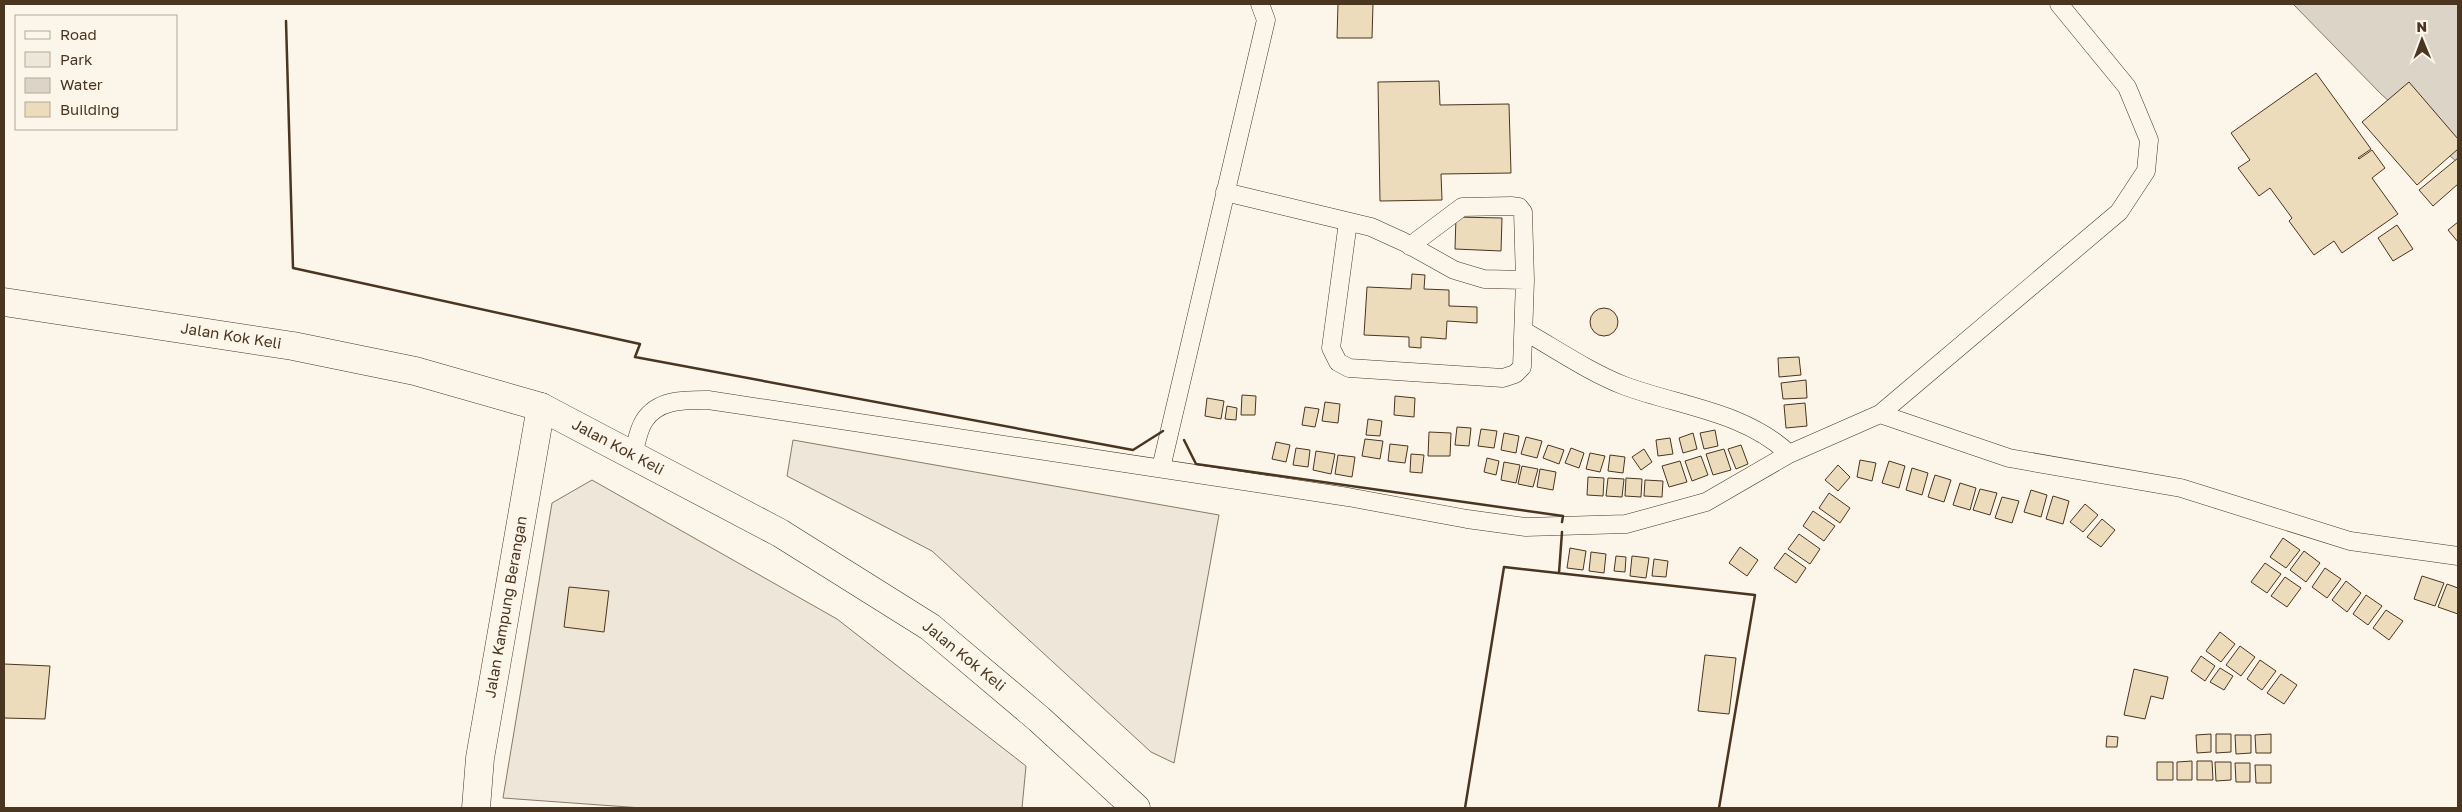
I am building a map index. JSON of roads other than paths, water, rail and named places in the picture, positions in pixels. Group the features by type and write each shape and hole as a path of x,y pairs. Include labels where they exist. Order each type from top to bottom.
{"street":[{"name":"Jalan Kok Keli","path":"4,302 293,346 415,371 541,407 780,533 930,627 1039,719 1136,808"},
{"name":"Jalan Kampung Berangan","path":"476,808 480,758 541,407"}],"lane":[{"path":"1161,468 1266,20 1260,4"},
{"path":"633,455 644,422 656,409 674,401 708,400 1161,468 1526,527 1626,524 1706,502 1789,454 1880,414 2119,212 2146,171 2150,140 2127,87 2059,4"},
{"path":"1225,192 1371,227 1454,270 1484,279 1525,280"},
{"path":"1348,222 1331,348 1338,362 1349,368 1503,378 1515,374 1522,367 1525,280 1524,212 1519,207 1462,207 1410,246"},
{"path":"1524,331 1624,385 1738,421 1776,441 1789,454"},
{"path":"1880,414 2009,458 2180,488 2350,541 2458,556"}],"water":[{"path":"2293,4 2458,4 2458,163 2381,94"}]}
